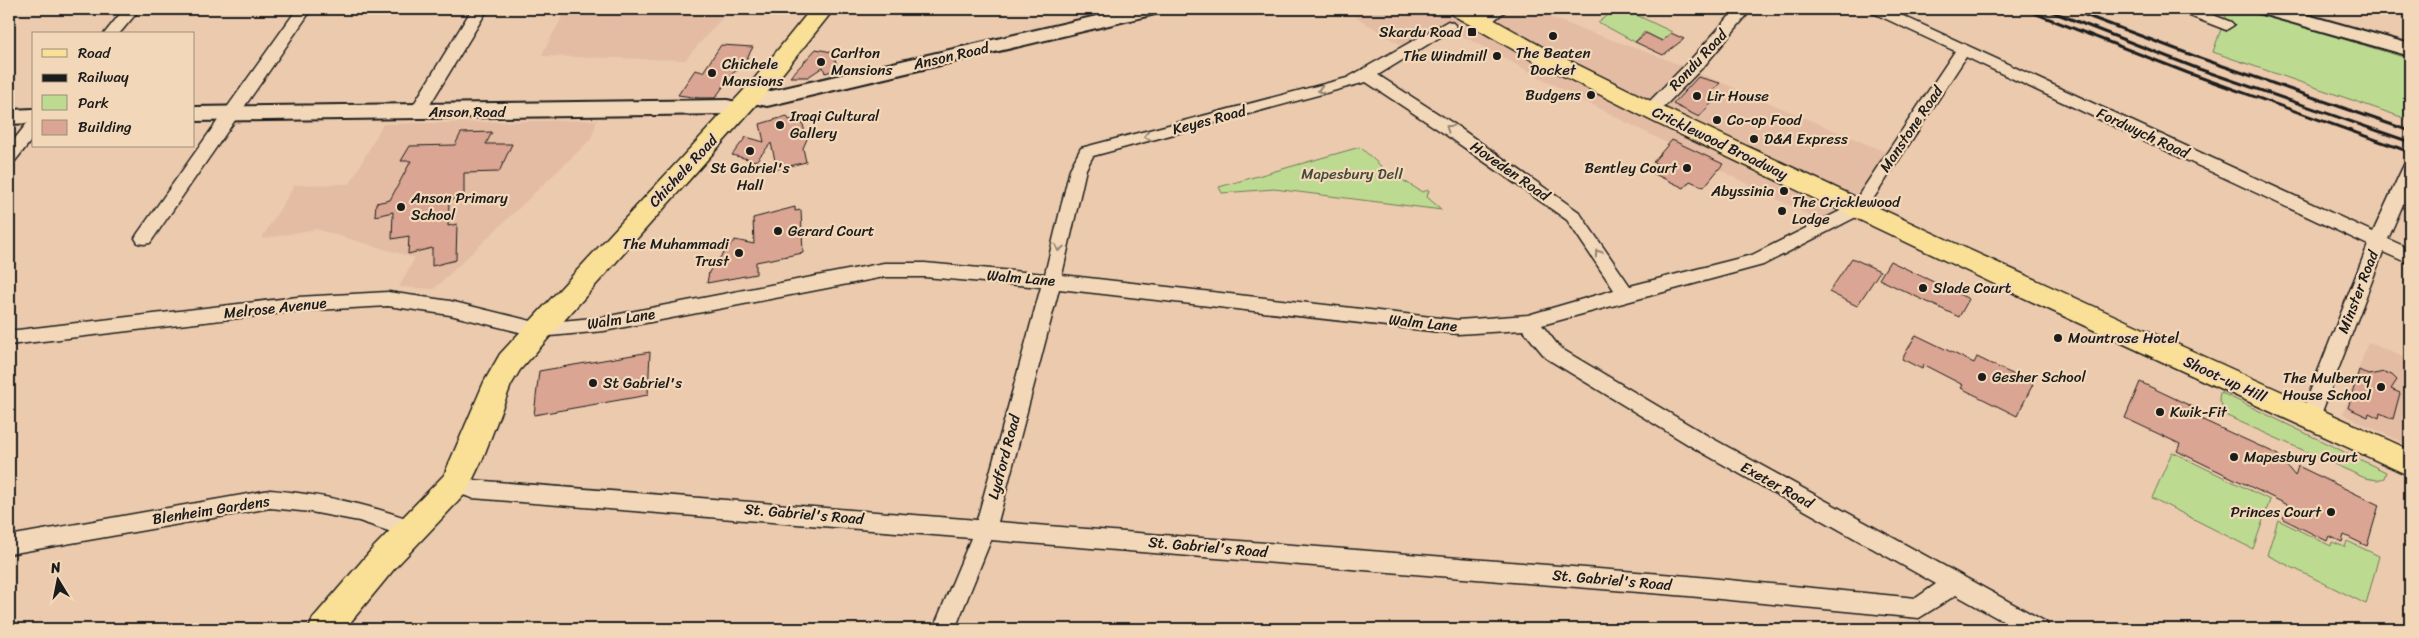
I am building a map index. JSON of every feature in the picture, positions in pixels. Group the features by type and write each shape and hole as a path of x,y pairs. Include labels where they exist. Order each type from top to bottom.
{"main road":[{"name":"Chichele Road","path":"539,330 574,289 792,51 823,9"},
{"name":"Cricklewood Broadway","path":"1454,17 1491,16 1651,110 2013,282"},
{"name":"Shoot-up Hill","path":"2013,282 2410,464"},
{"path":"324,629 384,558 455,484 468,458 498,382 510,362 539,330"}],"street":[{"path":"113,32 132,9"},
{"path":"144,238 228,114 304,9"},
{"path":"417,112 480,9"},
{"name":"Anson Road","path":"195,114 727,107 767,99 1128,11 1151,9"},
{"name":"Rondu Road","path":"1651,110 1699,61 1744,9"},
{"name":"Fordwych Road","path":"1876,9 2410,257"},
{"path":"2185,9 2226,25"},
{"path":"2265,9 2410,50"},
{"name":"Keyes Road","path":"1052,281 1078,169 1087,152 1352,82 1367,75 1454,17"},
{"name":"Manstone Road","path":"1858,210 1964,49"},
{"name":"Hoveden Road","path":"1367,75 1448,128 1573,216 1626,294"},
{"path":"9,117 32,116"},
{"path":"9,157 32,128"},
{"name":"Minster Road","path":"2310,417 2378,242 2410,169"},
{"name":"Walm Lane","path":"539,330 604,324 884,270 925,270 1052,281 1458,327 1528,322 1757,260 1858,210"},
{"name":"Lydford Road","path":"944,629 984,529 1052,281"},
{"name":"Melrose Avenue","path":"9,338 298,304 388,299 450,308 539,330"},
{"name":"Exeter Road","path":"1528,322 1553,353 1701,442 2038,629"},
{"name":"St. Gabriel's Road","path":"455,484 472,489 1688,586 1919,608 1954,584"},
{"name":"Blenheim Gardens","path":"9,545 270,499 311,503 358,512 412,530"}],"shaded area":[{"path":"730,9 685,60 541,56 566,10"},
{"path":"1343,9 1526,9 1668,60 1890,154 1859,207 1822,222 1575,96 1454,31 1406,48"},
{"name":"Anson Primary School","path":"597,120 591,139 434,289 399,287 415,258 316,229 261,239 295,185 350,184 383,124"},
{"name":"The Mulberry House School","path":"2368,342 2410,360 2410,446 2343,414"}],"green space":[{"path":"1616,9 1624,9 1672,32 1662,41 1644,32 1635,42 1598,22"},
{"path":"2228,9 2243,9 2410,59 2410,120 2213,52"},
{"name":"Mapesbury Dell","path":"1360,147 1383,168 1422,192 1429,190 1427,197 1442,210 1274,189 1222,193 1219,187"},
{"path":"2220,392 2386,472 2384,478 2377,480 2365,478 2227,416 2219,399"},
{"path":"2172,452 2270,500 2253,549 2152,498"},
{"path":"2278,520 2331,546 2332,542 2345,547 2347,541 2379,556 2366,604 2267,555"}],"building":[{"path":"1646,33 1662,41 1671,33 1684,39 1663,55 1635,42"},
{"name":"Chichele Mansions","path":"721,45 753,47 742,67 733,73 715,98 678,95 695,70 703,72"},
{"name":"Carlton Mansions","path":"816,49 837,53 835,60 839,69 825,73 823,67 808,77 790,77"},
{"name":"Lir House","path":"1698,77 1720,83 1710,94 1717,97 1699,117 1673,104"},
{"path":"787,116 789,120 801,118 807,139 803,148 806,162 777,169 771,143 756,161 732,155 746,137 764,142 760,124"},
{"name":"Anson Primary School","path":"492,132 486,144 512,144 499,172 464,173 464,197 449,200 448,226 457,224 456,260 432,266 432,248 408,254 409,236 392,239 393,212 375,216 376,203 390,200 411,161 401,161 410,146 455,145 461,133"},
{"name":"Bentley Court","path":"1672,140 1723,164 1704,187 1690,181 1684,188 1650,172 1658,164 1653,162"},
{"name":"Gerard Court","path":"795,207 795,211 801,210 803,253 756,262 756,274 707,283 709,272 735,240 754,244 753,218"},
{"path":"1852,258 1880,271 1857,306 1829,292"},
{"path":"1890,261 1969,299 1959,317 1879,279"},
{"name":"Gesher School","path":"1916,335 1974,363 1977,357 2033,384 2017,416 1961,388 1963,385 1924,365 1922,369 1902,359"},
{"name":"St Gabriel's","path":"650,352 648,395 534,415 539,371"},
{"name":"The Mulberry House School","path":"2359,370 2369,375 2384,372 2392,375 2397,380 2391,389 2400,393 2393,419 2380,413 2379,418 2369,413 2368,417 2348,408"},
{"path":"2140,382 2195,408 2192,415 2277,454 2295,476 2298,466 2379,505 2367,546 2344,535 2342,542 2329,536 2327,541 2283,519 2288,505 2177,451 2180,444 2125,418"}],"railway":[{"path":"2024,9 2188,73 2410,152"},
{"path":"2045,9 2199,69 2410,142"},
{"path":"2069,9 2197,57 2410,131"}],"place":[{"name":"Skardu Road","path":"1472,32"},
{"name":"The Beaten Docket","path":"1553,36"},
{"name":"The Windmill","path":"1497,56"},
{"name":"Carlton Mansions","path":"821,62"},
{"name":"Chichele Mansions","path":"712,73"},
{"name":"Budgens","path":"1591,95"},
{"name":"Lir House","path":"1697,96"},
{"name":"Co-op Food","path":"1717,120"},
{"name":"Iraqi Cultural Gallery","path":"780,125"},
{"name":"D&A Express","path":"1754,139"},
{"name":"St Gabriel's Hall","path":"750,151"},
{"name":"Bentley Court","path":"1687,168"},
{"name":"Abyssinia","path":"1784,191"},
{"name":"Anson Primary School","path":"401,207"},
{"name":"The Cricklewood Lodge","path":"1782,211"},
{"name":"Gerard Court","path":"778,231"},
{"name":"The Muhammadi Trust","path":"739,253"},
{"name":"Slade Court","path":"1923,288"},
{"name":"Mountrose Hotel","path":"2058,338"},
{"name":"Gesher School","path":"1982,377"},
{"name":"St Gabriel's","path":"593,383"},
{"name":"The Mulberry House School","path":"2381,387"},
{"name":"Kwik-Fit","path":"2160,412"},
{"name":"Mapesbury Court","path":"2234,457"},
{"name":"Princes Court","path":"2331,512"}]}
